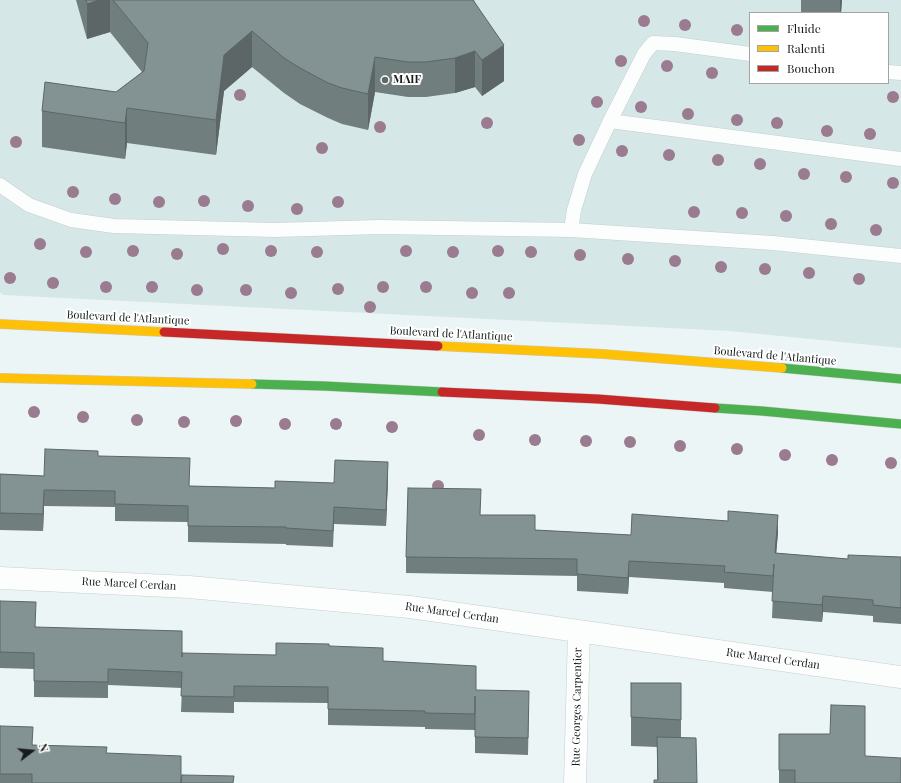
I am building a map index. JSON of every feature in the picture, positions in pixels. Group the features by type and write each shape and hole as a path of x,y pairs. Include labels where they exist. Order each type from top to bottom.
{"main road":[{"name":"Boulevard de l'Atlantique","path":"0,324 603,354 754,365 901,379"},
{"path":"0,378 324,386 590,398 762,411 901,424"}],"street":[{"name":"Rue Marcel Cerdan","path":"0,578 189,587 410,607 901,677"},
{"name":"Rue Georges Carpentier","path":"575,783 579,632"}],"lane":[{"path":"571,230 574,210 585,174 644,54 653,43 675,44 749,54"},
{"path":"889,72 901,73"},
{"path":"610,121 901,159"},
{"path":"0,185 29,205 71,220 114,226 275,230 379,226 571,230 773,243 901,256"}],"shaded area":[{"name":"MAIF","path":"0,0 901,0 901,348 730,331 3,295 0,292"}],"building":[{"path":"86,0 99,0 87,4"},
{"path":"113,0 473,0 504,45 482,60 475,51 455,58 426,62 408,62 375,57 368,94 328,83 300,68 284,58 252,31 224,55 216,120 127,108 125,123 42,111 45,82 116,92 144,71 148,43"},
{"path":"45,449 98,451 98,456 190,458 189,486 275,488 275,481 334,483 335,460 388,462 386,510 334,507 333,531 286,527 188,526 188,506 115,504 115,491 44,490 43,514 0,513 0,474 44,476"},
{"path":"408,488 481,489 480,515 535,515 535,530 631,535 632,514 728,521 728,511 778,515 775,553 848,559 848,555 901,557 901,608 873,605 873,600 823,596 822,605 772,601 774,564 773,576 724,572 725,566 629,561 628,578 577,574 577,559 406,557"},
{"path":"0,601 36,602 35,627 182,631 182,653 276,655 276,643 329,644 329,646 383,648 383,661 476,666 476,690 529,691 528,738 475,737 475,714 425,713 425,711 328,709 328,687 234,686 234,697 181,696 182,672 108,669 108,682 34,681 34,653 0,652"},
{"path":"631,683 681,683 681,720 631,717"},
{"path":"831,705 865,706 865,756 901,758 901,783 795,783 795,770 779,770 779,734 830,734"},
{"path":"0,726 33,727 32,745 107,747 106,753 181,756 181,783 32,783 32,774 0,774"},
{"path":"657,737 696,738 697,783 654,783 654,780 658,780"},
{"path":"182,775 234,776 233,783 181,783"}],"traffic: fast":[{"path":"782,368 901,379"},
{"path":"252,384 442,392"},
{"path":"715,408 901,424"}],"traffic: slow":[{"path":"0,324 164,332"},
{"path":"438,346 603,354 782,368"},
{"path":"0,378 252,384"}],"traffic: jam":[{"path":"164,332 438,346"},
{"path":"442,392 598,399 715,408"}],"place":[{"name":"MAIF","path":"385,80"}]}
